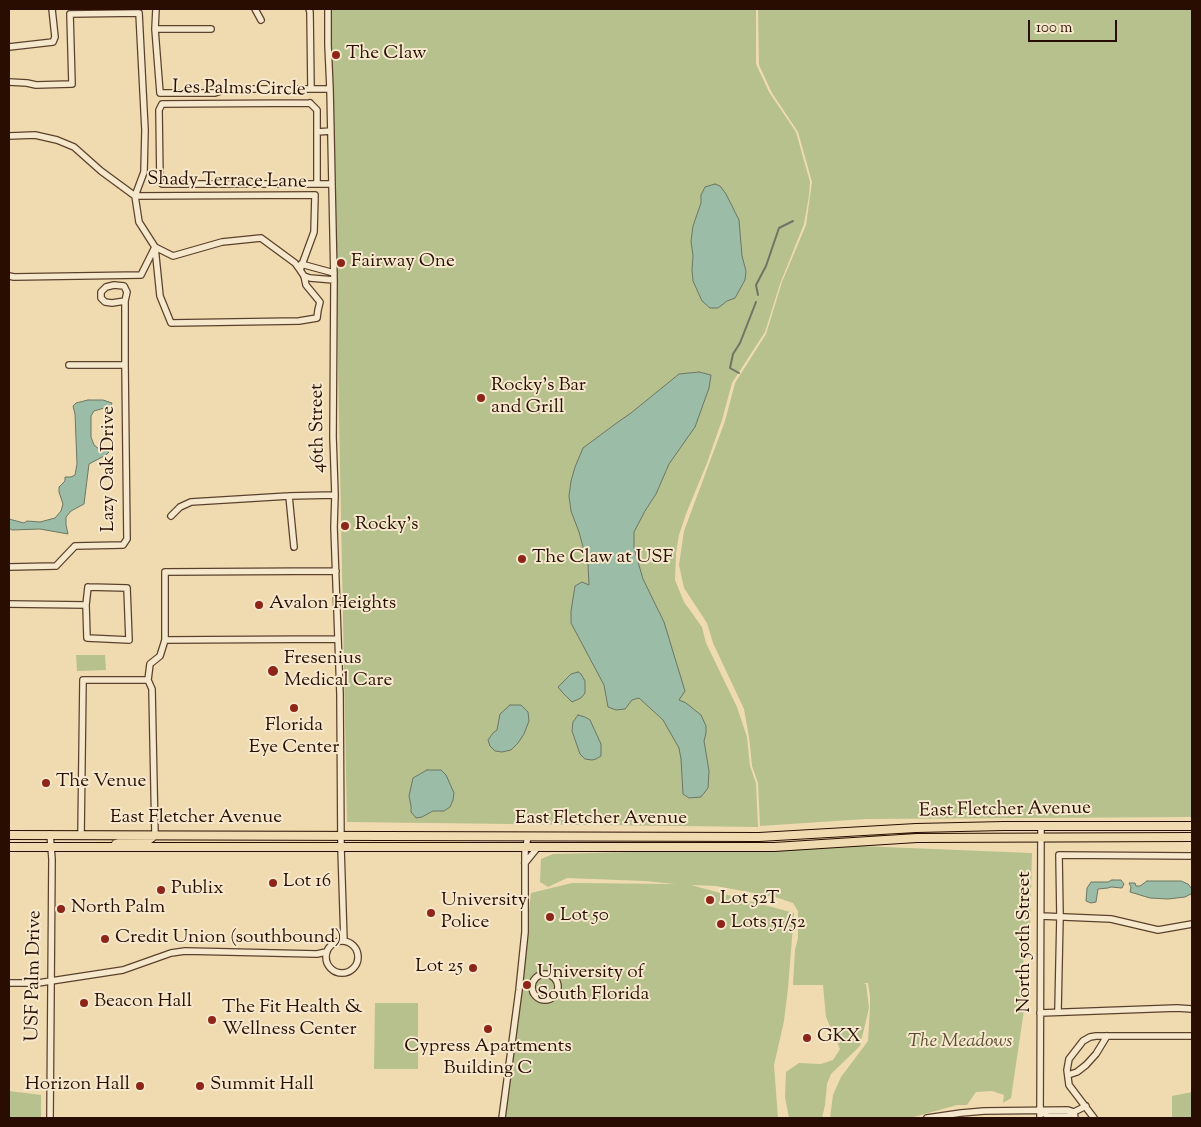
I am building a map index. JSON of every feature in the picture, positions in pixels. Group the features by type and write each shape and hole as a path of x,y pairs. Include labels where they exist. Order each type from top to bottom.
{"main road":[{"name":"East Fletcher Avenue","path":"9,835 758,837 916,828 1192,826"},
{"path":"102,848 132,841 147,841 155,835"},
{"name":"East Fletcher Avenue","path":"9,847 525,850 538,847 774,847 918,838 1192,837"}],"street":[{"path":"9,47 53,42 55,37 52,9"},
{"path":"156,9 162,104"},
{"path":"255,9 261,20"},
{"path":"309,9 311,89"},
{"name":"46th Street","path":"328,9 334,277 334,527 341,724 341,848 344,941"},
{"path":"9,82 36,85 72,84 70,14 139,13 145,130 144,172 135,196 139,222 155,247 160,296 170,323 299,321 317,318 320,302 306,285 301,265"},
{"path":"156,29 211,29"},
{"path":"160,93 215,93 227,89 330,89"},
{"name":"Les Palms Circle","path":"316,184 317,110 310,103 162,104 159,110 160,182 162,184 316,184 332,184"},
{"path":"317,132 331,131"},
{"path":"9,136 36,135 57,140 74,147 135,196"},
{"name":"Shady Terrace Lane","path":"135,196 315,195 314,232 301,265"},
{"path":"155,247 173,256 222,242 261,238 295,263 334,277"},
{"path":"9,276 141,275 155,247"},
{"path":"304,276 310,278 334,277"},
{"path":"114,285 124,286 127,292 125,301 105,302 101,298 101,292 106,287 114,285"},
{"name":"Lazy Oak Drive","path":"9,566 56,566 75,546 123,544 127,539 125,301"},
{"path":"69,365 125,365"},
{"path":"171,516 180,506 191,502 335,495"},
{"path":"289,496 294,547"},
{"path":"155,835 152,689 148,680 150,664 160,656 165,640 165,572 336,571"},
{"path":"88,588 128,588 130,640 87,638 86,605 88,588"},
{"path":"9,604 86,605"},
{"path":"165,640 338,639"},
{"path":"81,835 83,680 148,680"},
{"name":"North 50th Street","path":"1040,1118 1041,826"},
{"name":"USF Palm Drive","path":"50,834 52,867 50,1118"},
{"path":"502,1118 525,932 525,850 528,836"},
{"path":"525,863 538,847"},
{"path":"1058,1011 1059,854 1192,856"},
{"path":"1041,916 1111,919 1158,930 1192,924"},
{"path":"344,941 353,946 358,955 356,965 348,972 332,970 326,962 326,952 334,943 344,941"},
{"path":"9,983 38,983 123,970 171,952 316,954 326,952"},
{"path":"546,974 554,978 558,984 557,994 547,1000 542,1000 533,992 532,986 534,980 546,974"},
{"path":"519,986 532,986"},
{"path":"1040,1013 1058,1011 1192,1009"},
{"path":"1068,1075 1077,1072 1086,1065 1108,1036"},
{"path":"1094,1118 1070,1085 1067,1070 1070,1059 1083,1041 1090,1037 1108,1036 1192,1036"},
{"path":"927,1118 1040,1111 1048,1116 1068,1116 1074,1115 1086,1106"}],"green space":[{"path":"331,9 756,9 756,64 769,92 796,132 810,182 809,196 804,224 780,284 765,332 732,383 707,463 686,514 679,535 676,553 675,580 684,602 702,627 706,643 737,707 747,737 750,766 756,783 758,827 347,822"},
{"path":"758,9 1192,9 1192,817 866,819 760,826 758,783 752,766 744,709 713,643 707,623 684,588 679,565 684,531 725,421 735,383 766,334 782,282 806,225 812,182 798,132 772,93 759,65"},
{"path":"76,655 105,655 106,670 77,671"},
{"name":"The Meadows","path":"859,846 1032,853 1030,927 1023,934 1024,1010 1011,1098 1003,1103 1004,1095 992,1091 976,1092 967,1105 957,1105 910,1118 830,1118 833,1095 841,1077 868,1041 870,996 868,983 863,983 866,984 869,1008 860,1046 831,1074 827,1084 822,1118 789,1118 785,1097 786,1072 799,1063 821,1064 833,1060 840,1049 826,1017 823,985 793,985 795,950 798,938 798,911 793,903 775,897 716,886 691,885 794,913 784,1021 774,1065 778,1118 504,1118 531,893 572,883 676,884 567,878 548,887 540,882 541,859 553,854"},
{"path":"375,1003 418,1003 418,1069 374,1069"},
{"path":"9,1091 41,1095 41,1118 9,1118"},
{"path":"1192,1092 1192,1118 1172,1118 1172,1096"}],"shaded area":[{"path":"715,184 720,186 726,194 739,220 742,256 746,271 745,280 735,298 718,308 710,308 702,301 693,281 691,241 693,226 701,203 701,195 705,187"},
{"path":"699,372 711,375 709,388 695,427 669,464 656,494 634,532 634,548 643,579 664,622 685,691 679,700 701,715 706,726 704,741 709,771 708,788 701,797 689,798 683,794 679,748 663,720 639,698 632,700 625,709 616,710 608,707 604,685 571,623 575,586 582,582 589,585 588,565 571,511 569,496 575,467 583,448 631,413 679,374"},
{"path":"88,400 103,400 112,403 111,406 94,411 91,416 91,437 94,445 99,449 109,452 89,464 84,504 71,511 66,517 68,534 40,529 12,530 9,528 9,519 24,523 27,521 40,522 55,518 61,511 63,504 59,487 65,481 65,477 75,475 77,464 73,406 76,403"},
{"path":"578,672 585,681 585,693 581,698 572,702 558,687 571,674"},
{"path":"510,705 521,705 528,712 529,721 524,734 511,750 495,751 490,746 488,740 497,730 500,714"},
{"path":"578,715 590,720 601,744 601,756 596,759 585,759 580,754 572,731 573,722"},
{"path":"427,770 441,770 446,775 454,793 453,800 450,807 444,811 433,811 416,818 411,812 409,796 413,778"},
{"path":"1121,880 1124,884 1122,888 1098,889 1096,902 1086,901 1087,888 1091,882 1108,882"},
{"path":"1147,881 1181,881 1188,884 1192,891 1191,894 1185,897 1168,899 1150,898 1130,892 1131,887 1129,883 1135,883 1136,886 1140,886"}],"waterway":[{"path":"758,295 756,285 766,266 779,228 793,221"},
{"path":"739,373 730,368 733,354 740,343 756,302"}],"place":[{"name":"The Claw","path":"336,55"},
{"name":"Fairway One","path":"341,263"},
{"name":"Rocky's Bar and Grill","path":"481,398"},
{"name":"Rocky's","path":"345,526"},
{"name":"The Claw at USF","path":"522,559"},
{"name":"Avalon Heights","path":"259,605"},
{"name":"Fresenius Medical Care","path":"273,671"},
{"name":"Florida Eye Center","path":"294,708"},
{"name":"The Venue","path":"46,783"},
{"name":"Lot 16","path":"273,883"},
{"name":"Publix","path":"161,890"},
{"name":"Lot 52T","path":"710,900"},
{"name":"North Palm","path":"61,909"},
{"name":"University Police","path":"431,913"},
{"name":"Lot 50","path":"550,917"},
{"name":"Lots 51/52","path":"721,924"},
{"name":"Credit Union (southbound)","path":"105,939"},
{"name":"Lot 25","path":"473,968"},
{"name":"University of South Florida","path":"527,985"},
{"name":"Beacon Hall","path":"84,1003"},
{"name":"The Fit Health & Wellness Center","path":"212,1020"},
{"name":"Cypress Apartments Building C","path":"488,1029"},
{"name":"GKX","path":"807,1038"},
{"name":"Horizon Hall","path":"140,1086"},
{"name":"Summit Hall","path":"200,1086"}]}
